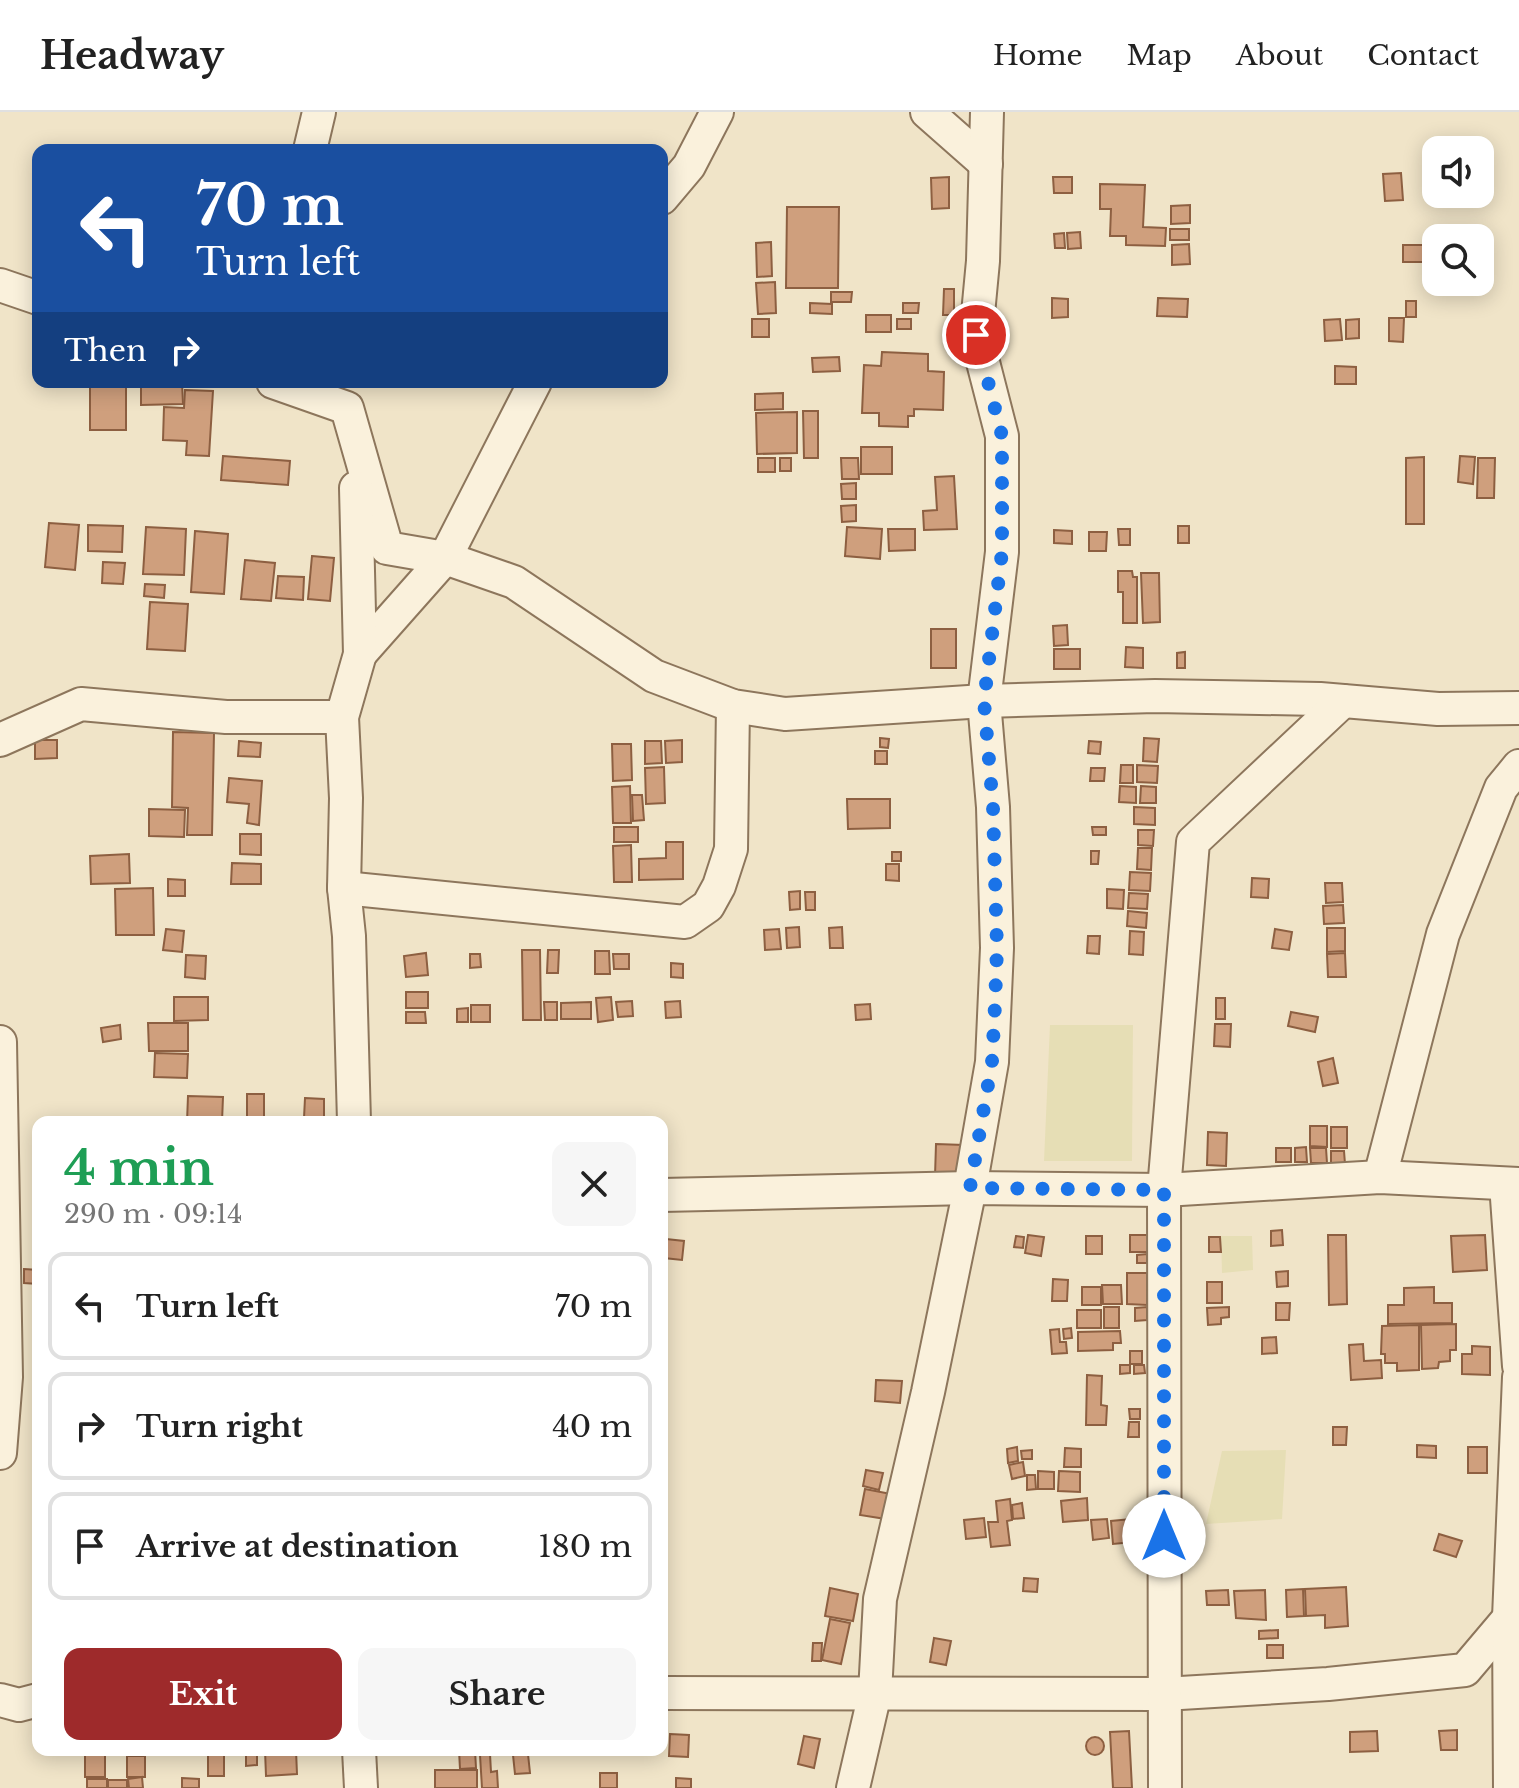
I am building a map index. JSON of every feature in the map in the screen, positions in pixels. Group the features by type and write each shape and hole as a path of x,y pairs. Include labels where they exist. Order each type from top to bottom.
{"street":[{"path":"311,144 319,112"},
{"path":"668,191 689,166 717,112"},
{"path":"927,112 986,164"},
{"path":"853,1788 875,1693 880,1599 928,1392 992,1062 997,948 993,807 984,701 1002,552 1002,436 976,335 983,261 987,112"},
{"path":"0,285 32,296"},
{"path":"306,388 345,395"},
{"path":"360,654 445,558 532,388"},
{"path":"345,395 387,548 445,558 514,582 654,676 733,706 785,714 984,701 1155,696 1343,701 1438,709 1519,708"},
{"path":"345,395 358,512 360,654 342,717 346,798 344,888 349,936 354,1116"},
{"path":"1165,1788 1164,1190 1193,842 1343,701"},
{"path":"0,740 81,704 226,717 342,717"},
{"path":"344,888 685,922 708,906 719,886 731,849 733,706"},
{"path":"1380,1177 1443,934 1501,788 1519,766"},
{"path":"0,1042 6,1377 0,1453"},
{"path":"668,1195 970,1188 1164,1190 1380,1177 1513,1184 1519,1366"},
{"path":"1510,1788 1519,1377"},
{"path":"668,1693 1164,1694 1328,1684 1465,1670 1514,1618"},
{"path":"0,1700 19,1705 32,1702"},
{"path":"359,1756 361,1788"}],"shaded area":[{"path":"1050,1025 1133,1025 1132,1161 1044,1161"},
{"path":"1221,1236 1252,1236 1253,1270 1222,1273"},
{"path":"1286,1450 1282,1519 1206,1524 1222,1451"}],"building":[{"path":"1401,173 1403,200 1385,201 1383,174"},
{"path":"949,177 949,208 932,209 931,178"},
{"path":"1053,177 1072,177 1072,193 1054,193"},
{"path":"1100,184 1145,185 1143,227 1166,228 1165,246 1126,245 1126,236 1110,236 1111,209 1100,209"},
{"path":"1190,205 1190,223 1171,224 1171,206"},
{"path":"787,207 839,207 838,288 786,288"},
{"path":"1170,229 1189,229 1189,240 1170,240"},
{"path":"1080,232 1081,248 1068,249 1067,233"},
{"path":"1064,233 1065,248 1055,248 1054,234"},
{"path":"771,242 772,276 757,277 756,243"},
{"path":"1189,244 1190,264 1172,265 1172,245"},
{"path":"1403,245 1422,245 1422,262 1403,262"},
{"path":"775,282 776,313 758,314 756,283"},
{"path":"944,289 954,289 954,315 943,315"},
{"path":"831,292 852,292 851,302 831,302"},
{"path":"1052,298 1068,299 1068,317 1052,318"},
{"path":"1158,298 1188,299 1187,317 1157,316"},
{"path":"1406,301 1416,301 1416,317 1406,317"},
{"path":"810,303 832,304 832,314 810,313"},
{"path":"903,303 919,303 918,313 903,313"},
{"path":"866,315 891,315 891,332 866,332"},
{"path":"1389,318 1404,318 1403,342 1389,341"},
{"path":"752,319 769,319 769,337 752,337"},
{"path":"897,319 911,319 911,329 897,329"},
{"path":"1340,319 1342,340 1325,341 1324,320"},
{"path":"1359,319 1359,338 1346,339 1346,320"},
{"path":"882,352 928,354 928,371 944,372 943,410 914,409 914,416 908,416 908,427 879,426 879,413 862,413 864,365 881,366"},
{"path":"839,357 840,371 813,372 812,358"},
{"path":"1335,366 1356,367 1356,384 1335,384"},
{"path":"90,388 126,388 126,430 90,430"},
{"path":"141,388 182,388 183,404 141,405"},
{"path":"185,390 213,391 209,456 186,455 187,441 163,440 164,407 184,408"},
{"path":"783,393 783,409 755,410 755,394"},
{"path":"803,411 818,411 818,458 804,458"},
{"path":"797,412 797,453 757,454 756,413"},
{"path":"861,447 892,447 892,474 861,474"},
{"path":"223,456 290,461 288,485 221,480"},
{"path":"1460,456 1475,457 1473,484 1458,482"},
{"path":"1424,457 1424,524 1406,524 1406,458"},
{"path":"758,458 775,458 775,472 758,472"},
{"path":"780,458 791,458 791,471 780,471"},
{"path":"841,458 858,458 859,479 842,479"},
{"path":"1478,458 1495,458 1494,498 1477,498"},
{"path":"954,476 957,529 924,530 923,511 937,510 935,477"},
{"path":"856,483 856,499 842,499 841,484"},
{"path":"856,505 856,521 842,522 841,506"},
{"path":"49,523 79,525 75,570 45,567"},
{"path":"88,525 123,526 122,552 88,551"},
{"path":"1178,526 1189,526 1189,543 1178,543"},
{"path":"146,527 186,529 184,575 143,574"},
{"path":"847,527 882,529 880,559 845,556"},
{"path":"888,529 915,529 915,550 889,551"},
{"path":"1118,529 1130,529 1130,545 1119,545"},
{"path":"1054,530 1072,531 1072,544 1054,543"},
{"path":"195,531 228,534 224,594 191,592"},
{"path":"1089,532 1107,532 1106,551 1089,551"},
{"path":"312,556 334,558 330,601 308,599"},
{"path":"245,560 275,563 271,601 241,599"},
{"path":"103,562 125,563 123,584 102,583"},
{"path":"1118,571 1132,571 1133,577 1137,577 1137,623 1123,623 1123,592 1118,592"},
{"path":"1141,573 1159,573 1160,622 1143,623"},
{"path":"278,576 304,577 303,600 276,598"},
{"path":"145,584 165,585 164,598 144,596"},
{"path":"150,602 188,604 185,651 147,649"},
{"path":"1067,625 1068,645 1054,646 1053,626"},
{"path":"931,629 956,629 956,668 931,668"},
{"path":"1126,647 1143,648 1143,668 1125,667"},
{"path":"1054,649 1080,649 1080,669 1054,669"},
{"path":"1185,652 1185,668 1177,668 1177,653"},
{"path":"173,732 214,733 212,835 187,835 188,808 172,807"},
{"path":"880,738 889,739 888,748 880,747"},
{"path":"1144,738 1159,739 1157,762 1143,761"},
{"path":"35,740 57,740 57,758 35,759"},
{"path":"682,740 682,762 666,763 665,741"},
{"path":"239,741 261,743 260,757 238,756"},
{"path":"645,741 661,741 662,763 645,764"},
{"path":"1089,741 1101,742 1100,754 1088,753"},
{"path":"612,744 631,744 632,780 613,781"},
{"path":"875,751 887,751 887,764 875,764"},
{"path":"1121,765 1133,765 1133,783 1120,783"},
{"path":"1137,765 1158,766 1157,783 1137,782"},
{"path":"664,767 665,803 646,804 645,768"},
{"path":"1091,768 1105,768 1104,781 1090,781"},
{"path":"229,778 262,781 259,825 247,823 249,804 227,802"},
{"path":"630,786 631,823 613,823 612,787"},
{"path":"1120,786 1136,787 1136,803 1119,802"},
{"path":"1141,786 1156,787 1156,803 1140,803"},
{"path":"632,795 642,795 644,820 633,821"},
{"path":"847,799 890,799 890,828 848,829"},
{"path":"1134,807 1155,808 1155,825 1134,824"},
{"path":"149,809 185,810 184,837 149,836"},
{"path":"614,827 638,827 638,842 614,842"},
{"path":"1092,827 1106,827 1106,835 1093,835"},
{"path":"1138,830 1154,830 1153,846 1138,845"},
{"path":"240,834 261,834 261,855 240,854"},
{"path":"666,842 683,842 683,879 639,880 639,859 666,858"},
{"path":"631,845 632,882 614,882 613,846"},
{"path":"1138,848 1152,848 1151,870 1137,869"},
{"path":"1091,851 1099,851 1098,864 1091,864"},
{"path":"892,852 901,852 901,861 892,861"},
{"path":"129,854 130,883 91,884 90,856"},
{"path":"232,863 261,864 261,884 231,884"},
{"path":"886,864 899,864 899,881 886,880"},
{"path":"1130,872 1151,873 1150,891 1129,890"},
{"path":"1252,878 1269,879 1268,898 1251,897"},
{"path":"168,879 185,880 185,896 168,896"},
{"path":"1325,883 1342,883 1343,902 1326,903"},
{"path":"153,888 154,935 116,935 115,889"},
{"path":"1107,889 1124,890 1123,909 1107,908"},
{"path":"800,891 800,909 790,910 789,892"},
{"path":"805,892 815,892 815,910 806,910"},
{"path":"1129,893 1148,894 1147,909 1128,908"},
{"path":"1343,905 1344,923 1324,924 1323,906"},
{"path":"1128,911 1147,913 1146,928 1127,926"},
{"path":"799,927 800,947 787,948 786,928"},
{"path":"842,927 843,948 830,948 829,928"},
{"path":"1327,928 1345,928 1345,951 1327,952"},
{"path":"166,929 184,931 182,952 163,950"},
{"path":"779,929 781,949 765,950 764,930"},
{"path":"1275,929 1292,932 1289,950 1272,948"},
{"path":"1130,931 1144,932 1143,955 1129,954"},
{"path":"1088,936 1100,936 1099,954 1087,953"},
{"path":"522,950 540,950 541,1020 523,1020"},
{"path":"548,950 559,950 558,973 547,973"},
{"path":"595,951 609,951 610,974 595,974"},
{"path":"426,953 428,975 406,977 404,956"},
{"path":"1345,953 1346,977 1328,977 1327,954"},
{"path":"470,954 480,954 481,967 470,968"},
{"path":"613,954 629,954 629,969 614,969"},
{"path":"186,955 206,956 205,979 185,977"},
{"path":"671,963 683,964 683,978 671,977"},
{"path":"406,992 428,992 428,1008 406,1008"},
{"path":"174,997 208,997 208,1020 174,1021"},
{"path":"611,997 613,1020 598,1022 596,998"},
{"path":"1216,998 1225,998 1225,1019 1216,1019"},
{"path":"632,1001 633,1016 618,1017 616,1002"},
{"path":"680,1001 681,1017 666,1018 665,1002"},
{"path":"544,1002 557,1002 557,1020 545,1020"},
{"path":"591,1002 591,1019 561,1019 561,1003"},
{"path":"870,1004 871,1019 856,1020 855,1005"},
{"path":"471,1005 490,1005 490,1022 471,1022"},
{"path":"468,1008 468,1022 457,1022 457,1009"},
{"path":"406,1012 425,1012 426,1023 406,1023"},
{"path":"1291,1012 1318,1017 1315,1032 1288,1026"},
{"path":"148,1023 188,1023 188,1051 149,1051"},
{"path":"1215,1024 1231,1024 1230,1047 1214,1046"},
{"path":"120,1025 121,1039 103,1042 101,1028"},
{"path":"155,1053 188,1054 187,1078 154,1077"},
{"path":"1333,1058 1338,1083 1323,1086 1318,1062"},
{"path":"247,1094 264,1094 264,1116 247,1116"},
{"path":"188,1096 223,1097 222,1116 187,1116"},
{"path":"305,1098 324,1099 324,1116 304,1116"},
{"path":"1310,1126 1327,1126 1327,1147 1310,1146"},
{"path":"1331,1127 1347,1127 1347,1148 1331,1148"},
{"path":"1208,1132 1227,1133 1226,1166 1207,1165"},
{"path":"936,1144 964,1145 963,1177 935,1176"},
{"path":"1306,1147 1307,1162 1295,1162 1295,1148"},
{"path":"1276,1148 1291,1148 1291,1162 1276,1162"},
{"path":"1310,1148 1326,1148 1327,1163 1311,1163"},
{"path":"1331,1151 1344,1151 1345,1164 1331,1164"},
{"path":"1282,1230 1283,1245 1271,1246 1271,1231"},
{"path":"1028,1235 1044,1237 1041,1256 1025,1253"},
{"path":"1130,1235 1150,1235 1150,1252 1130,1252"},
{"path":"1328,1235 1346,1235 1347,1304 1329,1305"},
{"path":"1485,1235 1487,1270 1453,1272 1451,1236"},
{"path":"1016,1236 1024,1237 1023,1248 1014,1247"},
{"path":"1086,1236 1102,1236 1102,1254 1086,1254"},
{"path":"1209,1237 1220,1237 1221,1252 1209,1252"},
{"path":"668,1239 684,1241 682,1260 668,1258"},
{"path":"1147,1254 1147,1263 1137,1263 1137,1255"},
{"path":"24,1269 32,1270 32,1284 24,1283"},
{"path":"1288,1271 1288,1286 1277,1287 1276,1272"},
{"path":"1127,1273 1147,1273 1147,1305 1127,1304"},
{"path":"1053,1279 1068,1280 1067,1301 1052,1301"},
{"path":"1207,1282 1222,1282 1222,1303 1207,1303"},
{"path":"1102,1285 1121,1285 1122,1304 1103,1304"},
{"path":"1082,1287 1101,1287 1101,1305 1082,1305"},
{"path":"1434,1287 1434,1303 1452,1303 1452,1323 1388,1324 1388,1305 1404,1305 1404,1288"},
{"path":"1276,1303 1290,1303 1289,1320 1276,1320"},
{"path":"1104,1307 1119,1307 1119,1328 1104,1328"},
{"path":"1147,1307 1147,1320 1135,1321 1135,1308"},
{"path":"1229,1307 1229,1317 1221,1318 1221,1324 1208,1325 1207,1308"},
{"path":"1077,1310 1101,1310 1101,1328 1077,1328"},
{"path":"1456,1324 1456,1350 1450,1350 1450,1361 1439,1362 1438,1368 1422,1369 1421,1325"},
{"path":"1419,1325 1419,1370 1397,1371 1397,1363 1385,1363 1385,1354 1381,1354 1382,1326"},
{"path":"1071,1328 1072,1338 1064,1339 1063,1329"},
{"path":"1059,1329 1060,1342 1066,1342 1067,1353 1052,1354 1050,1330"},
{"path":"1120,1331 1121,1343 1113,1343 1113,1350 1078,1351 1078,1332"},
{"path":"1276,1337 1277,1353 1262,1354 1262,1338"},
{"path":"1363,1344 1364,1361 1381,1360 1382,1378 1351,1380 1349,1345"},
{"path":"1472,1346 1490,1347 1490,1375 1462,1374 1462,1354 1472,1354"},
{"path":"1130,1351 1142,1351 1142,1364 1130,1364"},
{"path":"1120,1365 1130,1365 1130,1373 1120,1374"},
{"path":"1134,1365 1144,1365 1145,1373 1134,1374"},
{"path":"1087,1375 1102,1376 1101,1405 1107,1406 1106,1425 1086,1425"},
{"path":"876,1380 902,1381 900,1403 875,1401"},
{"path":"1129,1409 1140,1409 1140,1419 1130,1419"},
{"path":"1129,1422 1139,1422 1139,1437 1128,1437"},
{"path":"1333,1427 1347,1427 1346,1445 1333,1445"},
{"path":"1417,1445 1436,1446 1436,1458 1417,1457"},
{"path":"1017,1447 1018,1461 1008,1463 1007,1449"},
{"path":"1468,1447 1487,1447 1487,1473 1468,1473"},
{"path":"1065,1448 1081,1449 1081,1467 1064,1467"},
{"path":"1032,1450 1032,1459 1022,1459 1021,1451"},
{"path":"1023,1462 1025,1476 1012,1479 1009,1465"},
{"path":"866,1470 883,1473 879,1490 863,1486"},
{"path":"1038,1471 1054,1472 1054,1489 1038,1489"},
{"path":"1059,1471 1080,1472 1080,1492 1058,1491"},
{"path":"1027,1475 1035,1475 1036,1489 1027,1490"},
{"path":"865,1489 891,1494 886,1519 860,1515"},
{"path":"1087,1498 1088,1520 1063,1522 1061,1501"},
{"path":"1010,1499 1012,1520 1007,1521 1010,1545 991,1547 988,1522 998,1522 996,1501"},
{"path":"1022,1503 1024,1518 1013,1519 1012,1505"},
{"path":"984,1518 986,1537 966,1539 964,1520"},
{"path":"1107,1519 1109,1538 1093,1540 1091,1520"},
{"path":"1131,1519 1133,1542 1113,1544 1111,1521"},
{"path":"1439,1534 1462,1541 1456,1557 1434,1550"},
{"path":"1024,1578 1038,1579 1037,1592 1023,1591"},
{"path":"1346,1587 1348,1626 1325,1628 1325,1615 1306,1616 1305,1589"},
{"path":"830,1588 858,1594 853,1621 825,1616"},
{"path":"1303,1589 1304,1616 1287,1617 1286,1590"},
{"path":"1228,1590 1229,1605 1207,1605 1206,1591"},
{"path":"1265,1590 1266,1620 1236,1618 1234,1591"},
{"path":"830,1619 850,1623 841,1664 822,1660"},
{"path":"1278,1630 1278,1638 1259,1639 1259,1631"},
{"path":"934,1638 951,1641 946,1665 930,1662"},
{"path":"813,1643 822,1643 821,1661 812,1661"},
{"path":"1267,1645 1283,1645 1283,1658 1267,1658"},
{"path":"1457,1730 1457,1750 1441,1750 1439,1731"},
{"path":"1129,1731 1132,1788 1113,1788 1110,1732"},
{"path":"1377,1731 1378,1751 1350,1752 1350,1732"},
{"path":"670,1734 689,1735 688,1757 669,1756"},
{"path":"804,1736 820,1739 814,1768 798,1764"},
{"path":"1091,1737 1099,1737 1104,1746 1102,1753 1091,1755 1086,1750 1086,1742"},
{"path":"85,1756 105,1756 105,1777 85,1777"},
{"path":"127,1756 145,1756 145,1777 127,1777"},
{"path":"208,1756 224,1756 224,1776 208,1776"},
{"path":"246,1756 257,1756 257,1765 246,1766"},
{"path":"265,1756 296,1756 297,1774 266,1776"},
{"path":"459,1756 475,1756 476,1768 460,1769"},
{"path":"480,1756 490,1756 491,1772 497,1771 498,1788 482,1788"},
{"path":"513,1756 528,1756 530,1773 515,1774"},
{"path":"435,1770 477,1770 477,1788 435,1788"},
{"path":"600,1773 617,1773 617,1788 600,1788"},
{"path":"142,1777 143,1788 129,1788 128,1779"},
{"path":"182,1778 199,1779 199,1788 182,1788"},
{"path":"676,1778 691,1779 691,1788 676,1788"},
{"path":"87,1779 107,1779 107,1788 87,1788"},
{"path":"108,1780 127,1780 127,1788 108,1788"}],"route":[{"path":"976,335 1002,436 1002,552 984,701 993,807 997,948 995,1005 992,1062 970,1188 1164,1190 1164,1536"}]}
